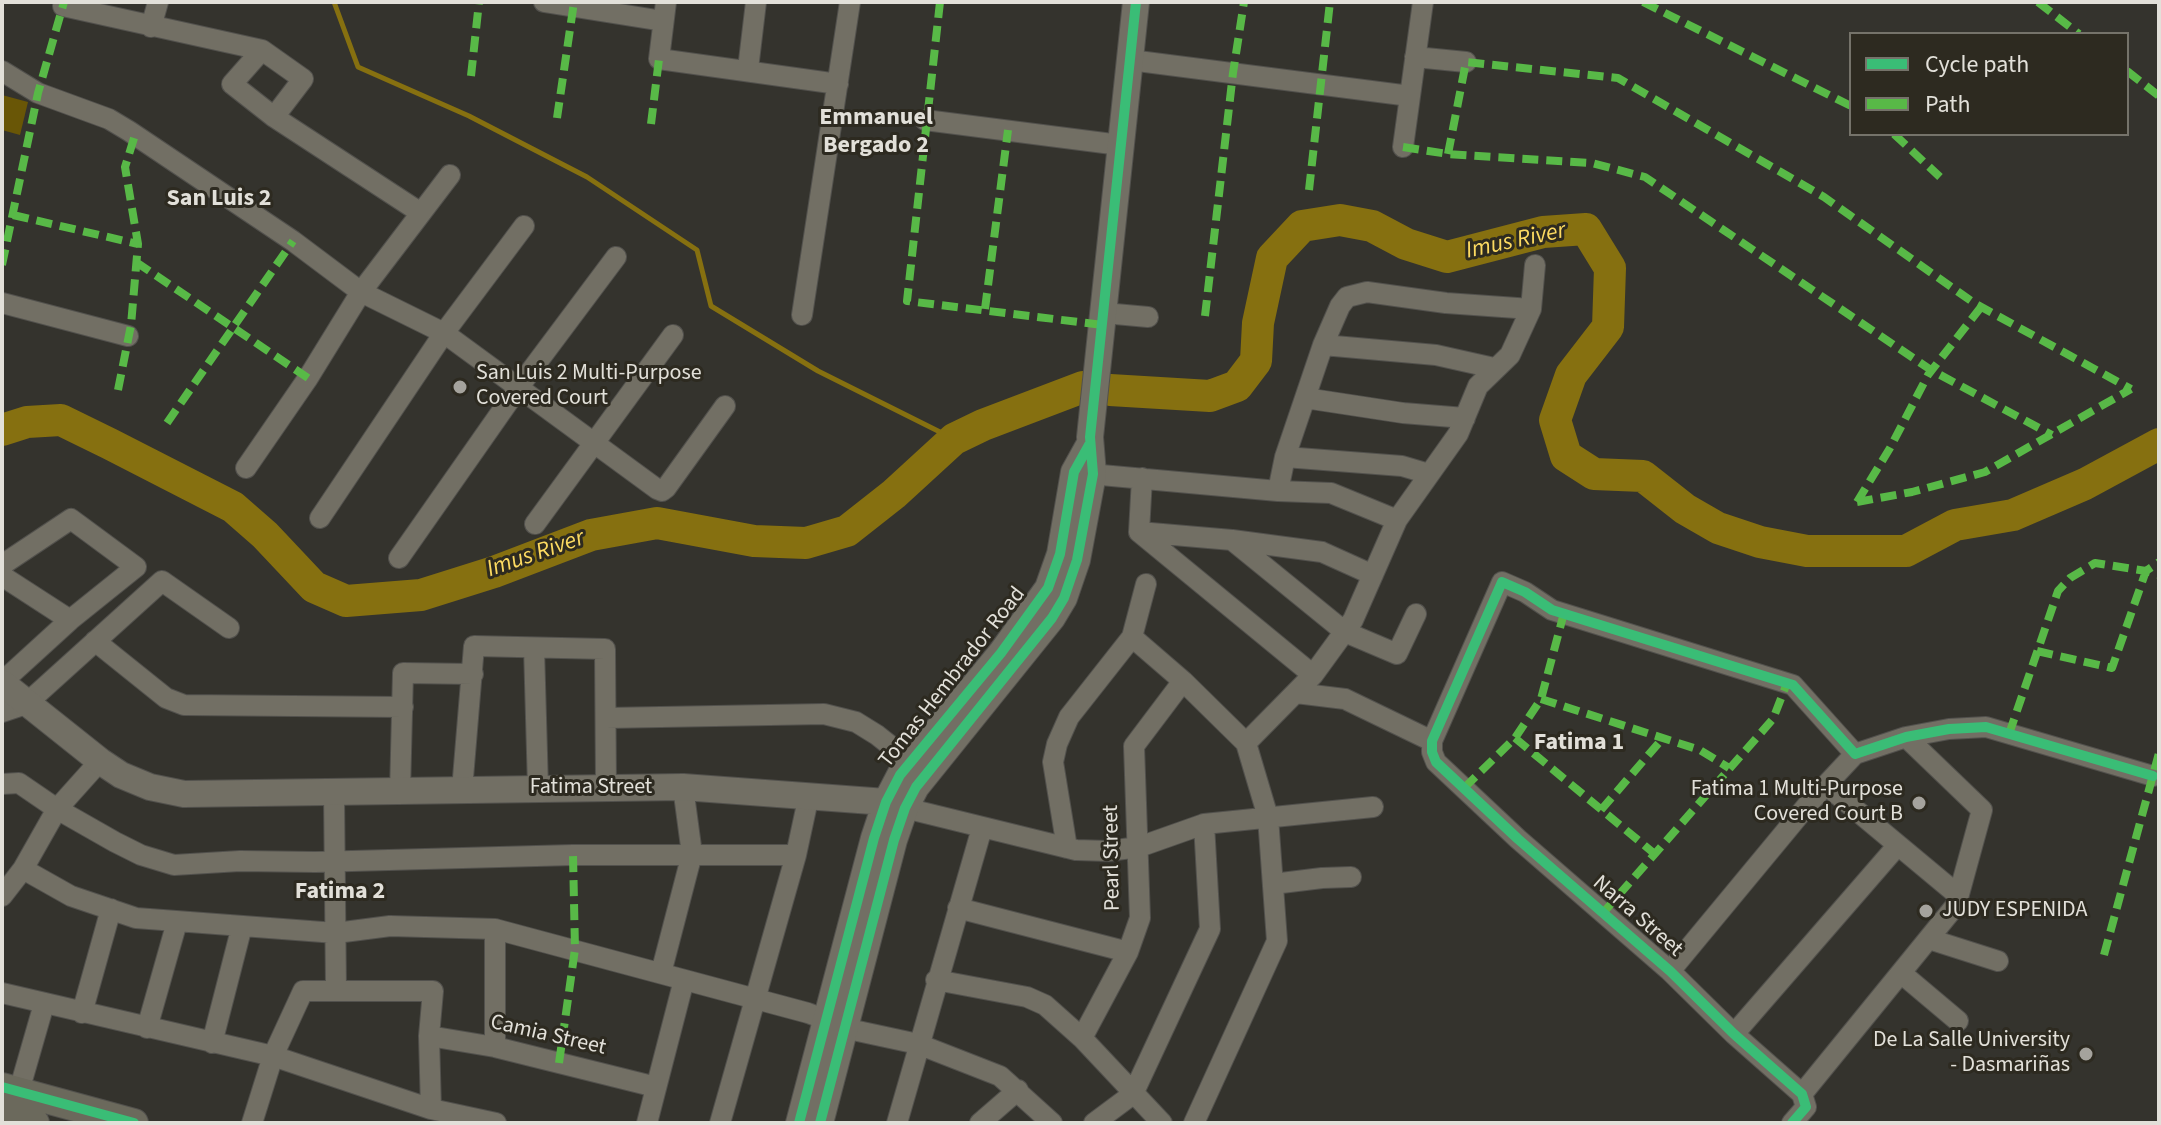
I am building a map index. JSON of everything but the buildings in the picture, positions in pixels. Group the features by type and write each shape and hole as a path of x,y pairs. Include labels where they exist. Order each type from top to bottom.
{"main road":[{"path":"10,1089 134,1123"},
{"path":"2,1114 35,1123"}],"street":[{"path":"151,27 158,2"},
{"path":"544,2 665,12 659,59 748,69 838,84"},
{"path":"748,69 756,2"},
{"path":"802,315 850,2"},
{"name":"Tomas Hembrador Road","path":"896,805 900,775 1001,653 1048,588 1060,554 1090,441 1136,2"},
{"path":"1403,147 1423,2"},
{"path":"63,6 262,50 303,79 274,117"},
{"path":"262,50 232,84 274,117 421,213"},
{"path":"1415,57 1466,62"},
{"path":"1130,60 1410,96"},
{"path":"2,71 38,93 109,119 129,131 293,241 361,292 444,333 662,491 725,406"},
{"path":"925,120 1120,145"},
{"path":"246,468 308,378 361,292 450,175"},
{"path":"320,518 444,333 524,226"},
{"path":"399,558 518,388 616,257"},
{"path":"1246,743 1313,675 1353,620 1397,520 1458,434 1478,386 1510,355 1531,309 1535,265"},
{"path":"1278,491 1285,457 1323,345 1347,297 1367,292 1446,303 1531,309"},
{"path":"2,303 128,336"},
{"path":"1104,313 1148,317"},
{"path":"535,524 673,335"},
{"path":"1323,345 1436,355 1494,368"},
{"path":"1305,398 1403,413 1465,418"},
{"path":"1285,457 1402,466 1429,474"},
{"path":"1083,473 1331,493 1397,520"},
{"name":"Tomas Hembrador Road","path":"820,1123 836,1023 874,838 896,805 916,787 1015,666 1064,598 1077,560 1083,473"},
{"path":"1139,532 1142,478"},
{"path":"2,565 71,519 136,567 70,620 2,682"},
{"path":"1139,532 1322,552 1373,575"},
{"path":"1139,532 1313,675"},
{"path":"1232,540 1345,632 1397,654 1416,614"},
{"path":"2,576 70,620"},
{"path":"14,708 162,581 229,628"},
{"path":"1296,693 1345,699 1432,741 1502,582 1525,592 1552,610 1793,685 1855,754"},
{"path":"1067,848 1053,762 1057,744 1069,717 1132,637 1146,584"},
{"path":"1132,637 1183,681 1246,743 1268,817 1277,941 1194,1123"},
{"path":"95,641 166,698 184,705 403,707"},
{"path":"462,790 474,646 605,649 606,788"},
{"path":"534,648 538,788"},
{"path":"400,793 403,673 473,674"},
{"name":"Pearl Street","path":"1082,1038 1128,952 1140,918 1134,746 1183,681"},
{"name":"Fatima Street","path":"2,682 14,708 121,775 150,787 184,794 683,787 809,795 896,805 1067,848 1108,851 1139,847 1204,824 1373,807"},
{"path":"606,718 824,714 856,722 911,762"},
{"path":"1670,971 1855,754 1906,737 1949,729 1986,727 2153,776"},
{"path":"1792,1123 1806,1107 1802,1094 1953,911 1958,895 1982,810 1906,737"},
{"name":"Narra Street","path":"1432,741 1436,762 1518,839 1670,971 1734,1034 1802,1094"},
{"path":"2,896 23,869 57,809 100,761"},
{"path":"2,784 19,783 57,809 141,855 174,865 240,861 796,855"},
{"path":"1826,785 1958,895"},
{"path":"661,973 692,854 683,787"},
{"path":"334,793 336,991"},
{"path":"720,1123 796,855 809,795"},
{"path":"1094,1123 1133,1094 1210,929 1204,824"},
{"path":"897,1123 982,828"},
{"path":"1734,1034 1898,845"},
{"path":"23,869 71,896 136,918 336,933 390,926 495,929 918,1044 1000,1076 1052,1123"},
{"path":"1273,884 1351,877"},
{"path":"958,908 1128,952"},
{"path":"82,1013 111,909"},
{"path":"147,1028 177,922"},
{"path":"212,1043 242,926"},
{"path":"495,929 495,1047"},
{"path":"1929,939 1998,961"},
{"path":"1901,973 1958,1021"},
{"path":"647,1123 684,980"},
{"path":"936,980 1027,997 1045,1005 1082,1038 1162,1123"},
{"path":"252,1123 273,1056 303,991 433,991 429,1036 431,1109"},
{"path":"2,993 273,1056 431,1109 496,1123"},
{"path":"10,1089 44,1004"},
{"name":"Tomas Hembrador Road","path":"799,1123 836,1023"},
{"name":"Camia Street","path":"429,1036 495,1047 656,1087"},
{"path":"980,1123 1018,1090"}],"shaded area":[{"path":"2,95 28,102 20,135 2,130"}],"waterway":[{"path":"334,2 358,67 469,116 587,177 697,250 711,306 818,371 954,439"},
{"name":"Imus River","path":"1110,390 1210,396 1237,386 1256,361 1258,323 1272,258 1302,226 1340,220 1372,226 1406,244 1447,257 1543,232 1586,229 1610,268 1608,327 1571,375 1555,420 1566,456 1594,474 1643,476 1685,509 1718,528 1760,542 1807,551 1906,551 1955,525 2013,515 2085,484 2159,444"},
{"name":"Imus River","path":"2,430 27,422 61,420 110,444 233,507 265,535 314,587 346,601 421,595 494,572 591,535 657,523 754,541 806,543 847,531 894,494 954,439 1083,387"}],"marked path":[{"path":"2,265 38,93 64,2"},
{"path":"471,76 479,2"},
{"path":"557,118 574,2"},
{"path":"940,2 907,301 1103,325"},
{"path":"1205,316 1244,2"},
{"path":"1309,190 1330,2"},
{"path":"1643,2 1849,105"},
{"path":"2038,2 2076,32"},
{"path":"651,124 659,59"},
{"path":"1448,154 1466,62 1618,78 1824,197 1974,303 2131,389"},
{"path":"2129,73 2159,96"},
{"path":"985,309 1008,130"},
{"path":"118,390 131,325 138,244 125,167 135,135"},
{"path":"1896,136 1940,177"},
{"path":"1403,147 1448,154 1592,163 1645,177 1931,370 2052,435"},
{"path":"13,215 138,244"},
{"path":"167,423 293,241"},
{"path":"136,262 308,378"},
{"path":"1857,502 1890,448 1928,375 1981,307"},
{"path":"1857,502 1912,492 1985,472 2131,389"},
{"path":"2009,734 2058,591 2070,578 2095,563 2146,571 2159,562"},
{"path":"2037,651 2112,668 2146,571 2159,575"},
{"path":"1464,788 1515,738 1541,699 1564,613"},
{"path":"1603,913 1773,719 1787,683"},
{"path":"1541,699 1700,750 1729,768"},
{"path":"1515,738 1656,855"},
{"path":"1601,810 1663,738"},
{"path":"2104,955 2159,753"},
{"path":"559,1063 575,949 573,855"}],"cycle path":[{"path":"820,1123 905,808 916,787 1052,618 1064,598 1077,560 1093,474 1090,437 1136,2"},
{"path":"799,1123 886,802 900,775 1001,653 1048,588 1060,554 1074,472 1089,445"},
{"path":"1792,1123 1806,1107 1802,1094 1734,1034 1670,971 1518,839 1436,762 1432,741 1502,582 1525,592 1552,610 1793,685 1855,754 1906,737 1949,729 1986,727 2153,776"},
{"path":"2,1087 134,1123"}],"place":[{"name":"San Luis 2 Multi-Purpose Covered Court","path":"460,387"},
{"name":"Fatima 1 Multi-Purpose Covered Court B","path":"1919,803"},
{"name":"JUDY ESPENIDA","path":"1926,911"},
{"name":"De La Salle University - Dasmariñas","path":"2086,1054"}],"district":[{"name":"Emmanuel Bergado 2","path":"876,133"},
{"name":"San Luis 2","path":"219,200"},
{"name":"Fatima 1","path":"1579,744"},
{"name":"Fatima 2","path":"340,893"}]}
